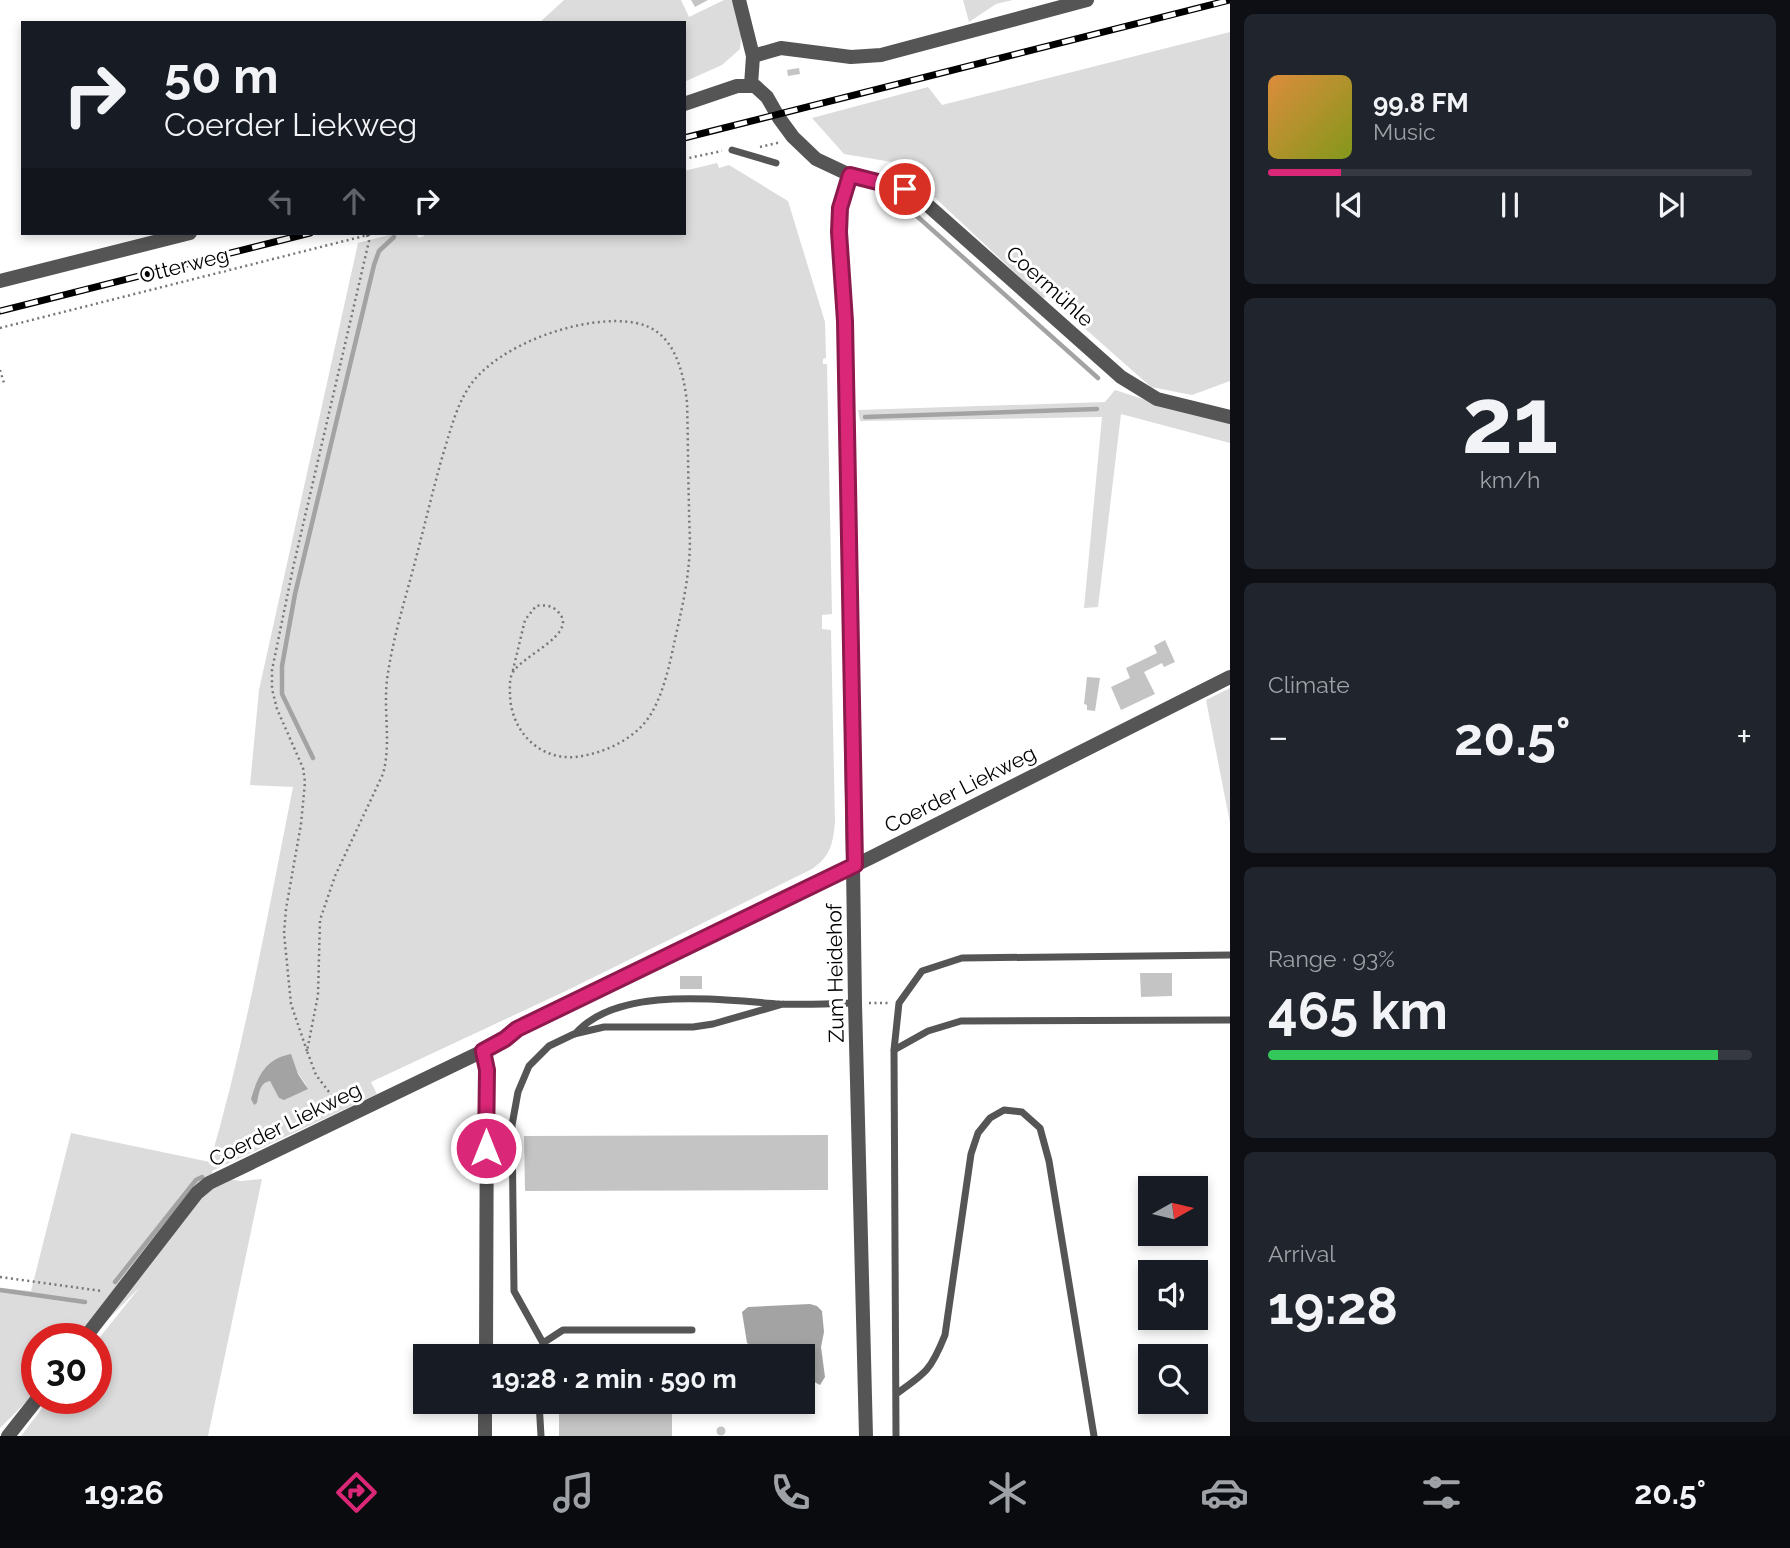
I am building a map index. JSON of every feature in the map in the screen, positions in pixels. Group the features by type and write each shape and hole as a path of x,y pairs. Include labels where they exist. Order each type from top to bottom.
{"street":[{"path":"686,103 737,86 751,85 753,56 739,0"},
{"path":"753,56 780,47 851,57 881,55 1087,0"},
{"name":"Coermühle","path":"751,85 763,93 805,150 822,163 850,175 905,189 923,201 1121,377 1157,399 1230,417"},
{"name":"Zum Heidehof","path":"850,175 840,208 839,232 845,321 855,1003 866,1436"},
{"path":"0,281 182,235"},
{"name":"Coerder Liekweg","path":"96,1323 197,1193 209,1183 483,1051 517,1029 855,865 1230,677"},
{"path":"483,1051 487,1070 486,1344"},
{"path":"8,1436 25,1414"},
{"path":"485,1414 485,1436"}],"lane":[{"path":"732,150 776,163"},
{"path":"896,1436 894,1050 899,1003 922,971 961,958 1230,955"},
{"path":"574,1034 585,1022 608,1011 648,1001 713,999 783,1004 855,1003"},
{"path":"692,1331 563,1329 543,1343 514,1291 512,1125 518,1092 529,1066 549,1045 574,1034 604,1027 693,1027 783,1004"},
{"path":"894,1050 928,1031 961,1021 1230,1020"},
{"path":"896,1394 925,1373 945,1335 971,1154 978,1133 990,1118 1004,1110 1022,1112 1040,1128 1049,1161 1094,1436"},
{"path":"540,1414 541,1436"}],"path":[{"name":"Otterweg","path":"0,328 367,235"},
{"path":"346,1118 316,1075 291,1004 284,933 301,824 304,782 303,768 277,709 272,689 272,670 369,241 367,235"},
{"path":"307,1051 318,995 320,920 335,876 383,774 386,760 388,674 435,481 457,410 471,384 492,364 531,341 579,325 610,321 638,323 655,330 667,341 677,357 684,377 687,402 690,559 673,653 662,689 651,714 638,730 616,744 592,754 555,756 539,749 518,727 511,710 510,693 512,674 525,620 536,606 545,605 556,609 562,618 562,629 554,640 525,658 512,674"},
{"path":"0,370 4,383"},
{"path":"855,1003 899,1003"},
{"path":"0,1277 119,1293"}],"shaded area":[{"path":"564,0 681,0 689,17 724,0 733,0 742,32 740,49 722,65 686,81 686,21 541,21"},
{"path":"963,0 1013,0 996,4 969,22"},
{"path":"1230,32 1230,381 1192,395 1151,387 1047,295 1043,299 898,163 844,154 812,118 928,87 942,105"},
{"path":"717,163 719,168 729,165 788,201 825,322 826,358 823,359 823,364 827,364 832,614 822,615 822,629 831,630 835,822 832,843 827,854 812,869 570,989 371,1082 377,1094 212,1171 212,1177 241,1181 262,1179 208,1436 21,1436 38,1414 112,1414 111,1323 140,1287 105,1323 21,1323 21,1407 0,1428 0,1288 31,1291 71,1133 210,1162 245,1022 293,787 250,785 259,690 358,243 389,235 417,235 419,238 424,235 686,235 686,171","holes":["286,1055 306,1085 279,1097 270,1080 261,1085"]},
{"path":"1115,390 1230,423 1230,443 1121,414 1098,607 1084,608 1102,417 860,421 858,410 1105,402"},
{"path":"1230,688 1230,823 1206,700"},
{"path":"291,1054 298,1074 308,1089 284,1100 279,1098 270,1081 266,1082 254,1105 251,1099 264,1070 275,1060"},
{"path":"810,1304 822,1311 824,1332 821,1347 825,1377 820,1385 815,1382 815,1344 747,1343 742,1312 748,1307"}],"building":[{"path":"691,0 708,0 695,7"},
{"path":"799,68 800,74 788,76 787,70"},
{"path":"1165,640 1175,662 1164,667 1162,663 1144,672 1155,694 1121,710 1111,687 1130,678 1126,668 1157,653 1154,646"},
{"path":"1087,677 1100,678 1095,711 1087,710 1087,705 1084,704"},
{"path":"1140,973 1172,973 1172,996 1141,997"},
{"path":"680,976 702,976 702,989 680,989"},
{"path":"828,1135 828,1190 525,1191 524,1136"},
{"path":"559,1414 672,1414 672,1436 559,1436"},
{"path":"721,1427 725,1431 721,1435 717,1431"}],"waterway":[{"path":"900,201 1098,378"},
{"path":"313,758 282,694 282,666 295,594 374,265 379,251 394,237"},
{"path":"865,417 1097,409"},
{"path":"115,1282 196,1180 202,1177"},
{"path":"0,1290 85,1302"}],"railway":[{"path":"686,137 1230,0"},
{"path":"0,311 302,235"}],"route":[{"path":"486,1148 487,1070 483,1051 517,1029 855,865 845,321 840,208 850,175 905,189"}]}
